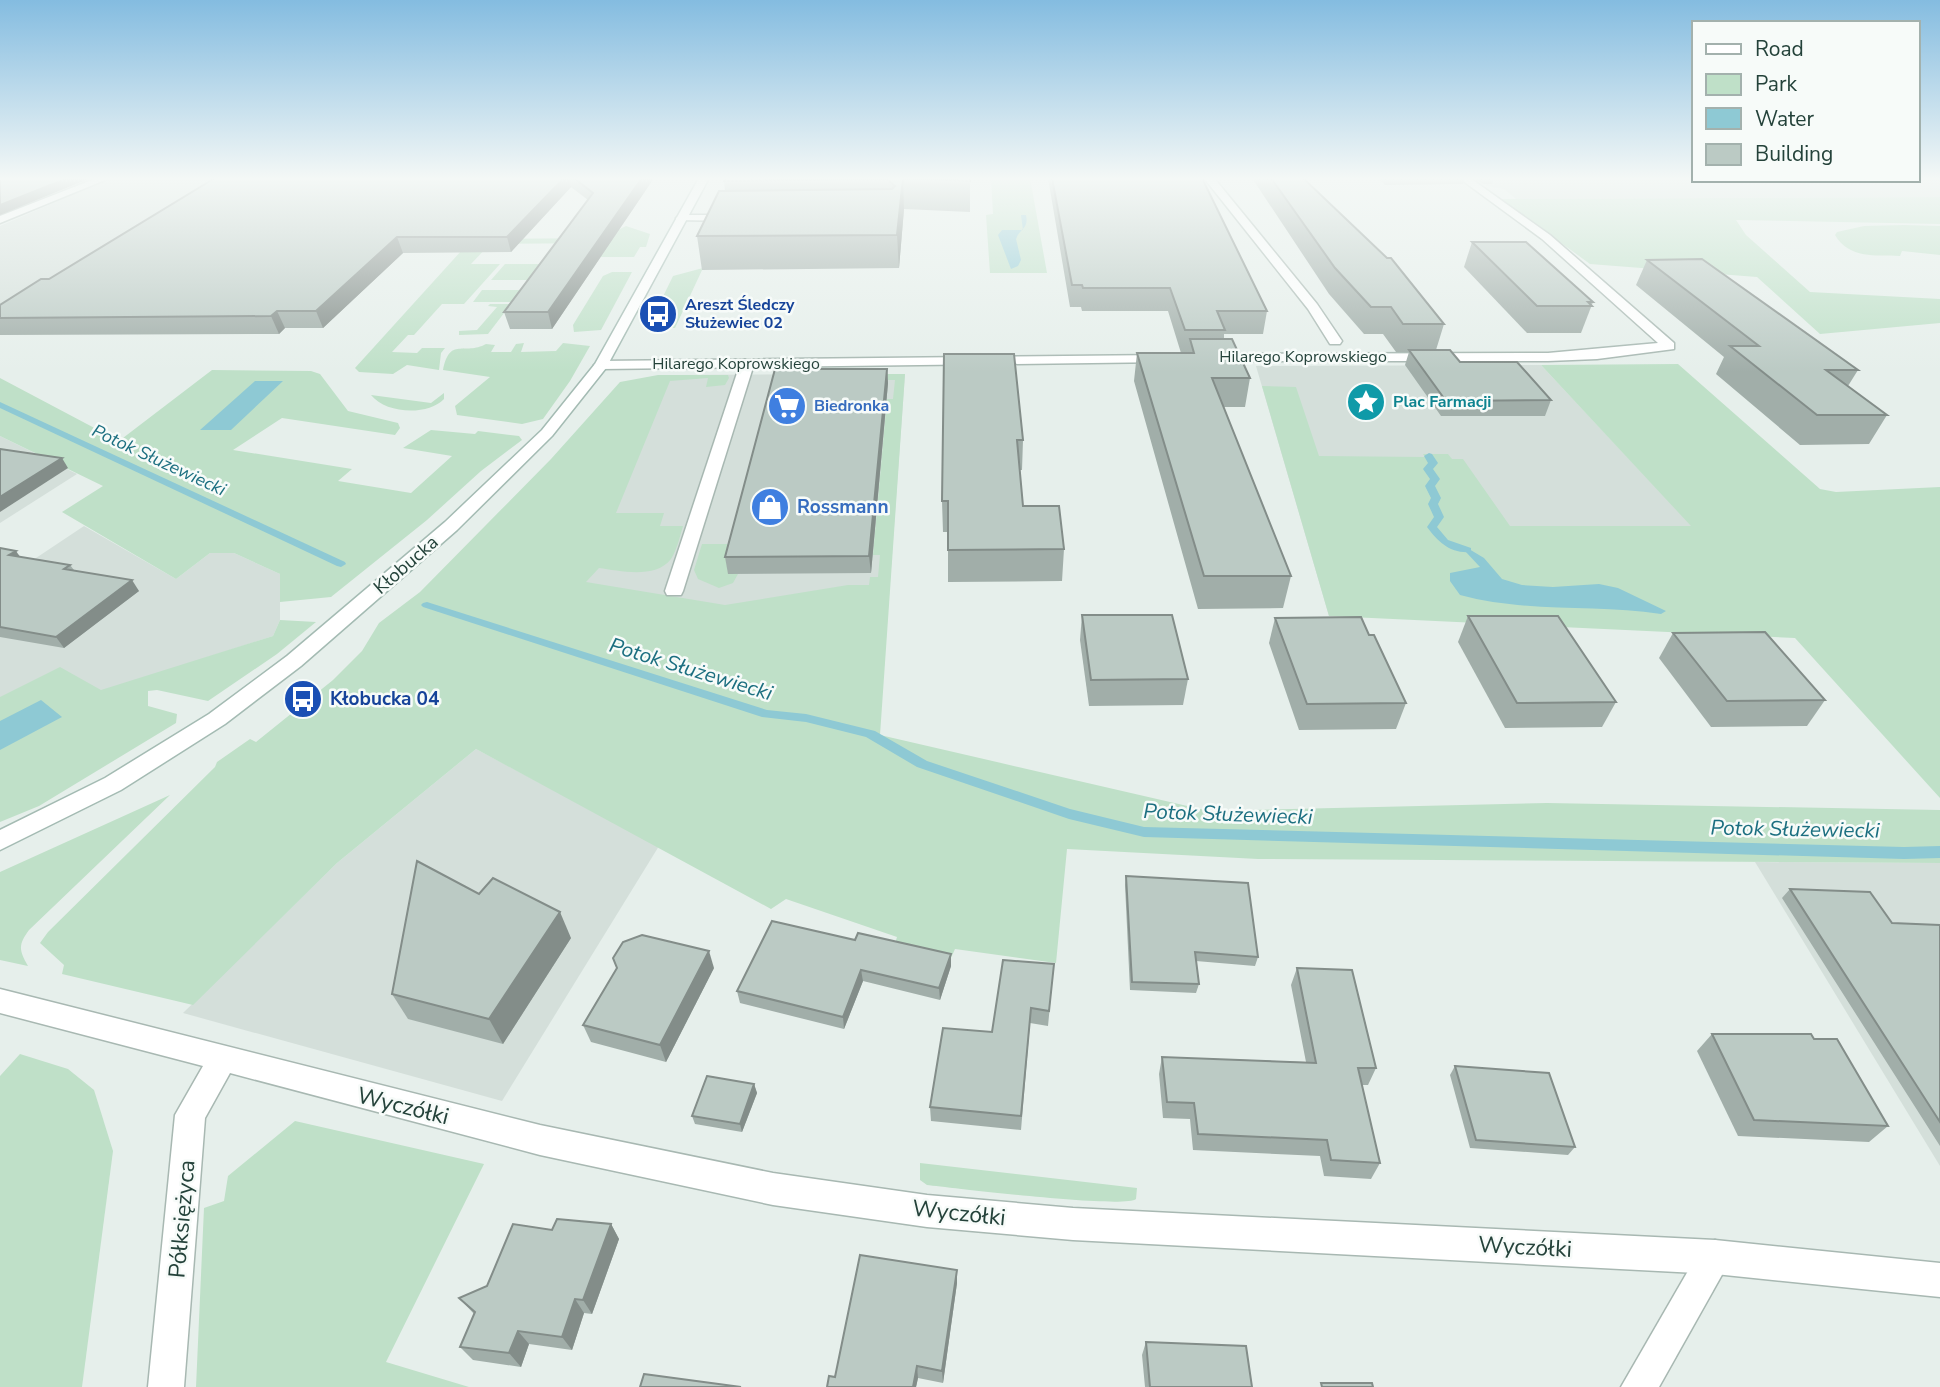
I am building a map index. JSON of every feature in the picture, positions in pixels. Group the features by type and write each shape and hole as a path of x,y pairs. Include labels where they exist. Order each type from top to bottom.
{"street":[{"name":"Kłobucka","path":"0,841 113,784 217,719 294,661 451,526 547,433 601,365 668,243"},
{"path":"1262,243 1313,307 1335,341"},
{"name":"Hilarego Koprowskiego","path":"1202,358 1597,355 1669,346 1552,243"},
{"name":"Hilarego Koprowskiego","path":"601,365 1181,359"},
{"path":"674,591 747,364"},
{"name":"Wyczółki","path":"0,1001 540,1140 773,1189 927,1211 1073,1224 1715,1256 1940,1280"},
{"name":"Półksiężyca","path":"166,1387 190,1115 222,1060"},
{"path":"1639,1387 1715,1256"}],"shaded area":[{"path":"0,243 108,243 0,309"},
{"path":"1541,365 1692,526 1329,616 1256,366"},
{"path":"905,374 879,735 541,628 652,383 675,375"},
{"path":"0,436 77,474 0,523"},
{"path":"84,526 176,579 210,553 234,553 280,574 280,620 273,636 146,677 0,773 0,582"},
{"path":"476,749 659,846 502,1101 183,1013 337,863"},
{"path":"1755,862 1940,863 1940,1166"}],"green space":[{"path":"469,243 647,243 646,247 640,247 634,257 600,257 608,243 490,244 471,264 500,264 464,304 442,304 414,335 408,335 392,352 417,353 422,348 445,348 441,353 439,370 407,365 393,374 359,372 355,368"},
{"path":"988,243 1042,243 1047,273 990,273"},
{"path":"1561,243 1755,243 1810,292 1940,299 1940,323 1820,334 1757,277 1590,264"},
{"path":"1841,243 1940,243 1940,255 1902,251 1900,256 1864,254"},
{"path":"505,264 540,265 528,280 491,280"},
{"path":"703,268 675,328 646,327 652,318 660,318 663,311 656,311 673,276"},
{"path":"612,272 632,272 601,330 574,332 573,325 603,276"},
{"path":"482,290 521,290 512,302 473,302"},
{"path":"511,304 488,334 459,335 459,331 477,330 497,307 488,306"},
{"path":"524,343 521,352 556,351 563,343 590,346 570,381 543,419 522,424 457,415 455,406 490,377 443,370 450,353 486,344 495,345 491,352 511,352 516,344"},
{"path":"1678,364 1820,489 1836,492 1940,487 1940,798 1795,638 1329,616 1262,386 1296,387 1319,456 1425,457 1423,454 1448,454 1452,459 1463,459 1510,526 1691,526 1541,365"},
{"path":"212,370 311,371 320,374 348,411 398,423 400,428 395,435 282,418 233,450 352,469 338,481 411,493 452,456 403,448 431,430 475,434 478,431 519,436 522,440 331,597 280,602 280,574 234,553 210,553 176,579 62,512 103,486 0,436 0,378 119,441"},
{"path":"817,374 905,374 880,735 1209,811 1547,803 1940,810 1940,863 1258,859 1067,849 1056,963 955,949 950,960 894,947 897,937 786,899 771,909 476,749 337,863 193,1005 62,974 64,965 40,943 48,932 215,767 217,762 250,739 256,742 333,680 362,651 379,623 420,592 551,459 620,382 658,375 728,375 729,378 725,385 706,387 708,378 670,381 616,513 664,513 660,526 683,526 671,559 656,569 647,571 627,572 599,568 586,582 725,605 848,585 869,585 870,577 878,577 880,555 873,555 887,399 893,399 895,380 816,380"},
{"path":"444,393 444,399 437,404 418,410 386,406 371,395 431,403"},
{"path":"702,544 728,544 726,551 733,551 728,573 738,574 733,583 719,588 698,579 694,570"},
{"path":"280,620 316,622 277,654 208,701 157,690 148,691 148,706 177,714 176,723 39,806 0,822 0,697 60,667 101,690 273,636"},
{"path":"170,795 29,930 21,948 28,966 0,960 0,872"},
{"path":"20,1054 68,1069 94,1090 113,1151 82,1387 0,1387 0,1076"},
{"path":"295,1121 484,1164 386,1362 469,1387 196,1387 204,1208 224,1201 228,1176"},
{"path":"920,1163 1137,1188 1136,1199 1072,1200 927,1185 920,1180"}],"water":[{"path":"1001,243 1017,243 1021,260 1018,266 1011,269"},
{"path":"255,381 283,381 231,430 200,430"},
{"path":"1469,549 1484,558 1502,579 1522,585 1553,587 1599,584 1618,588 1666,611 1661,614 1535,606 1485,601 1460,595 1450,581 1450,573 1480,567 1465,551"},
{"path":"41,700 62,717 0,750 0,721"}],"building":[{"path":"109,243 391,243 316,311 277,311 271,316 0,318 0,305 41,279 49,279"},
{"path":"556,243 597,243 548,312 504,312"},
{"path":"1064,243 1234,243 1267,311 1217,311 1225,330 1185,330 1170,288 1083,288 1082,285 1072,285"},
{"path":"1317,243 1371,243 1387,258 1391,258 1444,324 1403,324 1391,307 1371,307 1335,268"},
{"path":"1473,243 1527,243 1593,302 1588,302 1592,306 1537,306"},
{"path":"1702,259 1858,370 1826,370 1887,415 1817,415 1730,346 1759,346 1647,260"},
{"path":"1190,339 1232,339 1250,378 1212,378 1291,576 1204,576 1137,353 1194,353"},
{"path":"1409,350 1450,350 1460,362 1517,362 1551,400 1446,401"},
{"path":"944,354 1014,354 1023,440 1017,440 1023,506 1059,506 1064,549 948,550 948,501 942,501"},
{"path":"775,369 887,369 869,556 725,557"},
{"path":"0,449 62,458 0,497"},
{"path":"0,548 16,551 9,555 70,565 64,569 132,580 56,637 0,627"},
{"path":"1082,615 1172,615 1188,679 1091,680"},
{"path":"1468,616 1558,616 1616,702 1517,703"},
{"path":"1361,617 1369,635 1374,635 1406,703 1307,704 1275,618"},
{"path":"1765,632 1825,700 1727,701 1673,633"},
{"path":"417,861 479,894 493,878 560,912 489,1019 392,994"},
{"path":"1126,876 1248,883 1258,957 1195,952 1199,984 1132,982"},
{"path":"1790,889 1870,892 1892,923 1940,925 1940,1122"},
{"path":"772,921 855,940 858,933 951,954 939,988 861,970 843,1017 737,991"},
{"path":"642,935 709,951 660,1045 583,1025 617,968 613,958 623,942"},
{"path":"1003,960 1054,964 1049,1011 1031,1008 1021,1116 930,1107 943,1028 992,1032"},
{"path":"1297,968 1352,970 1376,1068 1358,1068 1380,1163 1331,1160 1327,1140 1198,1134 1194,1103 1167,1102 1162,1057 1316,1063"},
{"path":"1712,1034 1811,1034 1814,1039 1837,1039 1888,1126 1754,1120"},
{"path":"1455,1066 1549,1073 1575,1147 1476,1140"},
{"path":"707,1076 754,1084 740,1124 692,1116"},
{"path":"557,1219 611,1224 583,1300 575,1299 562,1337 518,1331 509,1353 460,1347 475,1312 459,1298 487,1286 513,1224 552,1230"},
{"path":"860,1255 957,1270 942,1371 917,1366 913,1387 827,1387 829,1376 835,1377"},
{"path":"1146,1342 1246,1346 1252,1387 1150,1387"},
{"path":"644,1374 741,1387 640,1387"},
{"path":"1321,1383 1372,1383 1373,1387 1322,1387"}],"waterway":[{"name":"Potok Służewiecki","path":"0,405 341,564"},
{"path":"1429,456 1433,463 1428,469 1435,479 1430,486 1436,498 1433,504 1439,517 1432,527 1444,542 1467,550"},
{"name":"Potok Służewiecki","path":"427,605 766,714 806,718 870,734 922,764 1069,814 1144,832 1940,852"}],"place":[{"name":"Areszt Śledczy Służewiec 02","path":"658,314"},
{"name":"Plac Farmacji","path":"1366,402"},
{"name":"Biedronka","path":"787,406"},
{"name":"Rossmann","path":"770,507"},
{"name":"Kłobucka 04","path":"303,699"}]}
